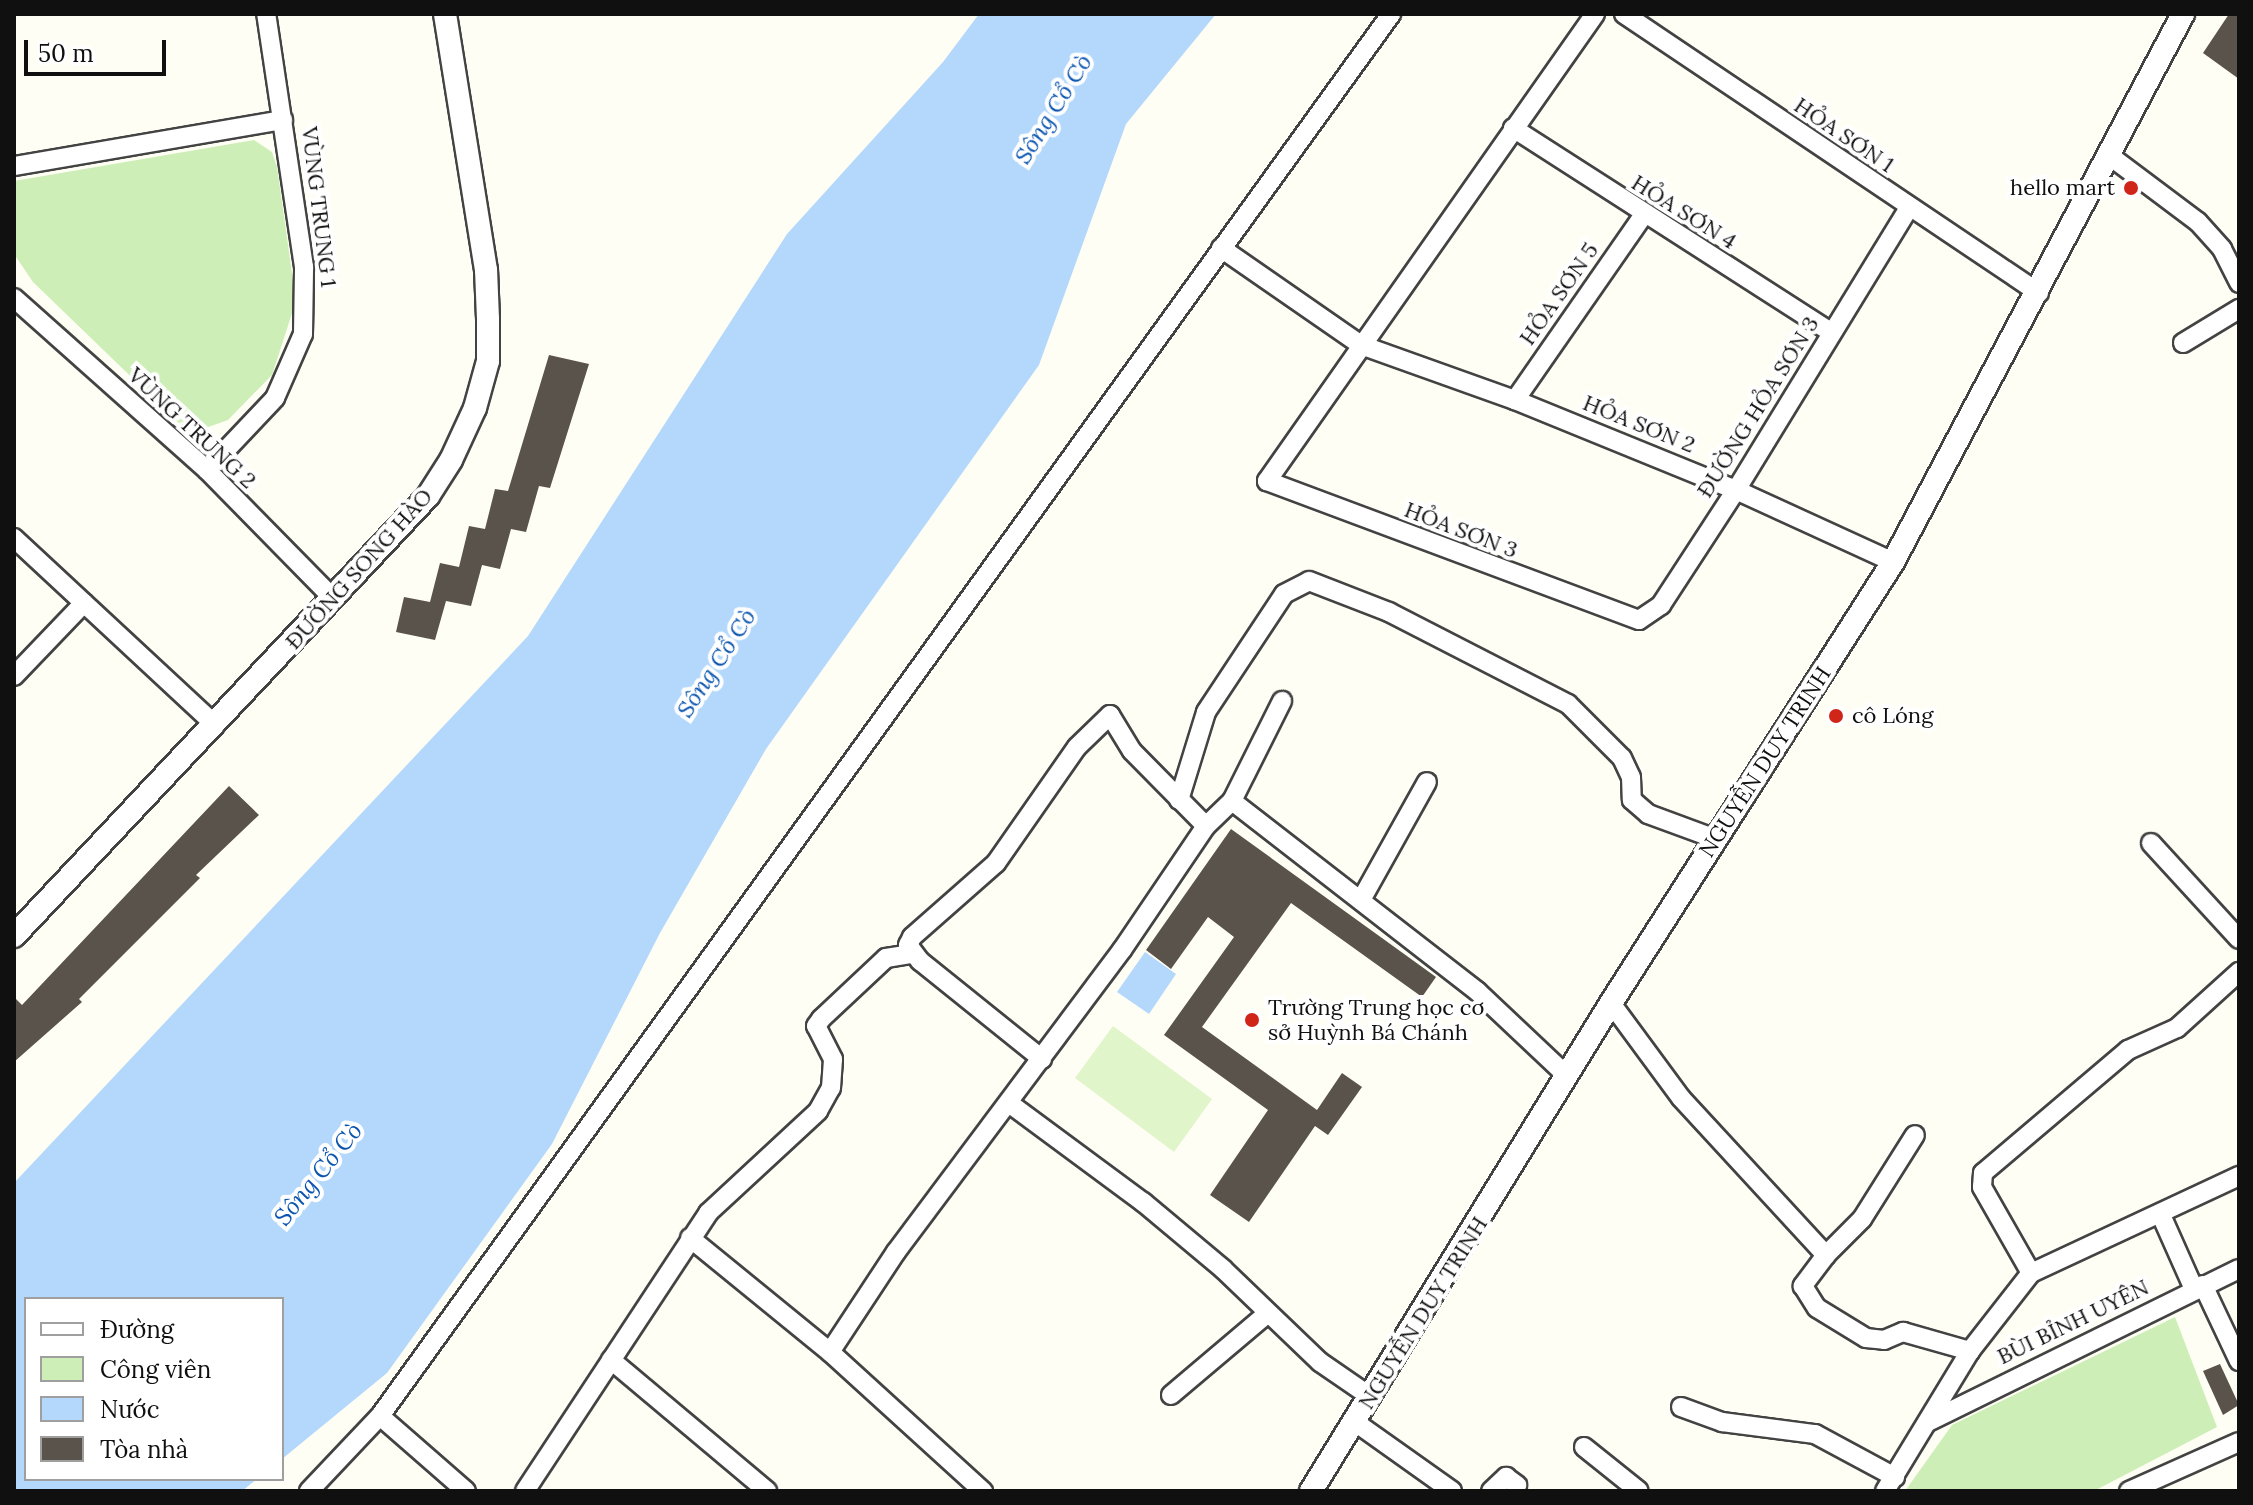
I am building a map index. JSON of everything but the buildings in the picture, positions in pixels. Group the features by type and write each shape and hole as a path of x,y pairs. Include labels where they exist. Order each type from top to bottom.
{"street":[{"name":"VÙNG TRUNG 1","path":"207,470 275,398 294,364 303,334 304,267 266,14"},
{"name":"ĐƯỜNG SONG HÀO","path":"14,936 428,496 475,408 488,361 486,270 445,14"},
{"path":"309,1491 380,1416 1391,14"},
{"path":"1361,345 1595,14"},
{"name":"HỎA SƠN 1","path":"1624,14 2039,293"},
{"name":"NGUYỄN DUY TRINH","path":"1311,1491 1611,1003 1893,562 2039,293 2183,14"},
{"path":"14,166 283,120"},
{"name":"HỎA SƠN 4","path":"1513,128 1643,216 1832,333"},
{"path":"2110,156 2198,222 2222,249 2239,283"},
{"name":"ĐƯỜNG HỎA SƠN 3","path":"1639,620 1661,605 1736,490 1909,208"},
{"name":"HỎA SƠN 5","path":"1515,400 1643,216"},
{"name":"HỎA SƠN 2","path":"1221,248 1361,345 1515,400 1736,490 1893,562"},
{"name":"VÙNG TRUNG 2","path":"14,298 207,470 333,598"},
{"path":"2183,343 2239,309"},
{"name":"HỎA SƠN 3","path":"1361,345 1267,481 1639,620"},
{"path":"14,538 215,725"},
{"path":"1179,800 1206,712 1284,594 1309,581 1389,612 1568,704 1622,758 1631,777 1632,800 1648,814 1716,839"},
{"path":"14,676 84,603"},
{"path":"830,1352 896,1252 1042,1059 1206,826 1232,801 1282,701"},
{"path":"912,954 912,937 996,863 1077,747 1110,715 1132,751 1206,826"},
{"path":"1361,900 1427,782"},
{"path":"1232,801 1478,992 1566,1075"},
{"path":"2151,843 2239,939"},
{"path":"525,1491 708,1213 818,1111 831,1088 833,1059 816,1026 886,958 912,954 1042,1059"},
{"path":"2031,1273 1982,1187 1983,1173 2128,1050 2177,1028 2239,972"},
{"path":"1611,1003 1681,1098 1826,1255"},
{"path":"1009,1103 1143,1202 1223,1269 1320,1362 1371,1397"},
{"path":"1915,1135 1862,1219 1826,1255 1803,1286 1817,1308 1866,1338 1884,1340 1903,1332 1970,1351"},
{"path":"1681,1407 1722,1422 1815,1434 1890,1484 1970,1351 2031,1273 2239,1176"},
{"path":"2161,1215 2239,1361"},
{"path":"690,1238 830,1352 983,1491"},
{"name":"BÙI BỈNH UYÊN","path":"1930,1421 2239,1269"},
{"path":"1171,1395 1267,1314"},
{"path":"611,1360 767,1491"},
{"path":"380,1416 466,1491"},
{"path":"1355,1422 1452,1491"},
{"path":"2129,1491 2239,1442"},
{"path":"1584,1447 1639,1491"},
{"path":"1491,1491 1506,1477 1517,1485"}],"green space":[{"path":"254,140 272,152 277,167 296,301 272,375 228,420 200,430 182,426 33,282 14,254 14,181"},
{"path":"1113,1026 1212,1099 1174,1152 1075,1078"},
{"path":"2175,1317 2217,1427 2094,1491 1905,1491 1952,1425"}],"water":[{"name":"Sông Cổ Cò","path":"979,14 1216,14 1126,124 1039,365 766,749 660,933 552,1144 387,1373 284,1457 284,1297 24,1297 24,1481 254,1481 242,1491 14,1491 14,1183 528,636 787,234 943,62"},
{"path":"1145,952 1176,974 1149,1014 1117,992"}],"place":[{"name":"hello mart","path":"2131,188"},
{"name":"cô Lóng","path":"1836,716"},
{"name":"Trường Trung học cơ sở Huỳnh Bá Chánh","path":"1252,1020"}]}
